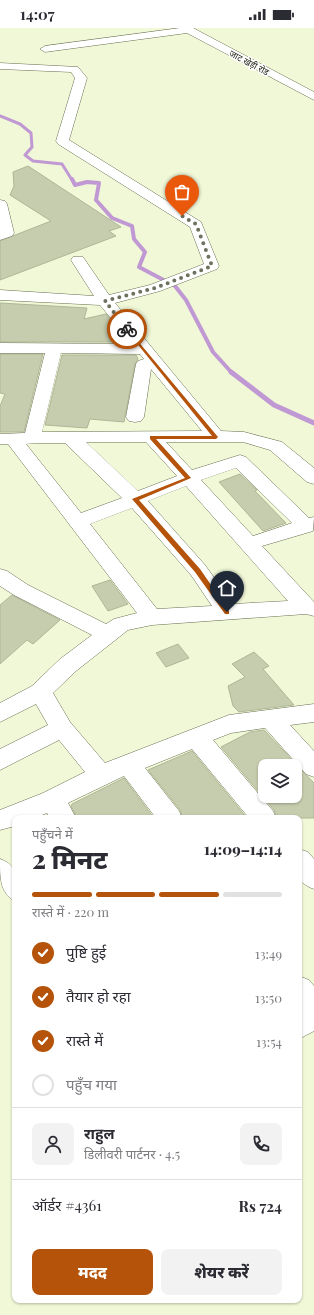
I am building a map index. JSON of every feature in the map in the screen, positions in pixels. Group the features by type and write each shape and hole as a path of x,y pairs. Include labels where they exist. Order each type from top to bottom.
{"street":[{"path":"44,49 186,29"},
{"name":"जाट खेड़ी रोड","path":"186,29 314,97"},
{"path":"0,66 74,69 81,78 62,141 196,224 212,266 155,288 105,301 0,295"},
{"path":"0,204 7,233 0,236"},
{"path":"78,260 144,365 135,417"},
{"path":"0,348 54,348 144,365 160,370 216,437"},
{"path":"32,439 54,348"},
{"path":"144,365 160,370"},
{"path":"6,439 152,437 244,438 276,446 314,478"},
{"path":"152,437 248,544 310,608"},
{"path":"71,438 135,499 198,570 227,612"},
{"path":"6,439 78,522 152,617"},
{"path":"78,522 188,478 240,461 276,446"},
{"path":"240,461 310,525"},
{"path":"248,544 310,525"},
{"path":"0,576 22,590 108,634"},
{"path":"0,713 40,692 68,665 121,624 152,617 310,608"},
{"path":"40,692 62,728 101,775"},
{"path":"25,815 58,809 101,775 229,724 314,713"},
{"path":"270,718 314,767"},
{"path":"0,760 62,728"},
{"path":"196,737 261,815"},
{"path":"129,765 168,815"},
{"path":"0,820 12,817"},
{"path":"302,864 314,878"},
{"path":"0,870 12,885"},
{"path":"302,993 314,1008"},
{"path":"302,1023 314,1015"}],"building":[{"path":"28,166 121,227 109,231 116,236 0,280 0,241 51,221 10,195 14,186 13,172"},
{"path":"0,303 87,308 84,319 106,314 129,342 0,342"},
{"path":"0,354 43,354 24,432 0,432 0,406 5,394 0,393"},
{"path":"62,355 136,355 138,359 135,364 124,422 90,419 87,428 45,425"},
{"path":"240,474 257,490 255,491 286,523 263,531 219,482"},
{"path":"110,580 128,604 108,611 92,586"},
{"path":"12,595 60,620 33,644 27,640 0,664 0,605"},
{"path":"178,644 189,658 166,667 156,653"},
{"path":"254,652 269,666 263,669 294,705 239,712 233,706 228,686 245,677 232,664"},
{"path":"264,730 291,759 258,759 258,791 221,747 250,732"},
{"path":"192,751 245,815 182,815 180,810 148,770"},
{"path":"302,770 314,783 314,818 302,818 302,815 276,815 268,803 302,803"},
{"path":"124,778 152,815 76,815 71,806 72,804"}],"waterway":[{"path":"0,116 20,124 31,133 32,147 25,155 33,161 62,164 72,180"},
{"path":"72,179 75,185 87,182 99,183 96,200 112,218 132,226 134,239 145,252 139,267 175,286 186,300 213,352 231,372"},
{"path":"231,372 274,405 314,423"}],"way so far":[{"path":"127,329 105,301 155,288 212,266 196,224 182,216"}],"route":[{"path":"127,329 216,437 152,437 188,478 135,499 198,570 227,612"}]}
